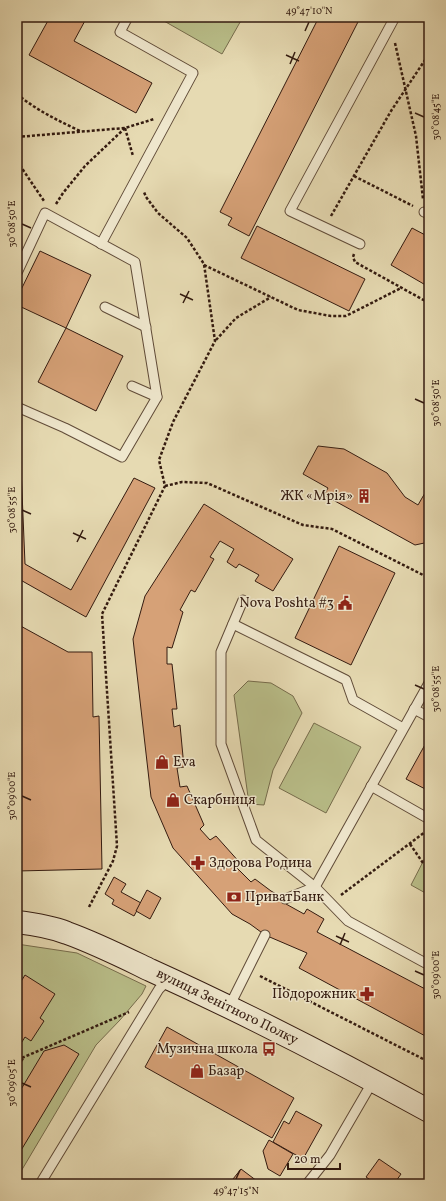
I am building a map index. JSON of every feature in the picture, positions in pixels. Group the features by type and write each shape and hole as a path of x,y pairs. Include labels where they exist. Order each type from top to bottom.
{"street":[{"name":"вулиця Зенітного Полку","path":"17,922 29,923 66,932 170,979 270,1026 374,1080 429,1111"}],"lane":[{"path":"100,244 193,73 120,32 128,17"},
{"path":"360,244 290,211 393,20"},
{"path":"17,273 44,213 50,213 100,244 135,262 157,397 122,457 65,428 17,407"},
{"path":"105,307 146,328"},
{"path":"132,386 157,397"},
{"path":"243,600 221,652 221,744 256,840 315,887 348,921 429,964"},
{"path":"233,624 346,680 353,700 404,728"},
{"path":"285,899 315,887 429,683"},
{"path":"414,709 429,716"},
{"path":"371,786 429,819"},
{"path":"229,1007 265,935"},
{"path":"40,1184 159,988 170,979"},
{"path":"307,1184 330,1155 374,1080"}],"path":[{"path":"393,20 405,90 416,136 427,213"},
{"path":"324,227 391,111 429,54"},
{"path":"17,94 30,105 80,132"},
{"path":"17,137 125,128 171,113"},
{"path":"125,128 138,175 146,197 158,213 187,238 204,264 215,341"},
{"path":"17,161 50,213 63,193 85,166 125,128"},
{"path":"354,176 427,213"},
{"path":"355,262 429,303"},
{"path":"204,264 298,310 331,316 346,316 401,288"},
{"path":"89,907 113,861 117,846 102,614 165,486 159,460 173,422 215,341 236,318 271,297"},
{"path":"165,486 182,482 207,483 303,525 332,529 429,578"},
{"path":"330,903 429,829"},
{"path":"410,844 423,863"},
{"path":"248,970 429,1062"},
{"path":"17,1059 151,1001"},
{"path":"17,1070 24,1057"}],"green space":[{"path":"166,17 243,17 222,54 164,21"},
{"path":"248,681 271,683 293,696 302,713 273,770 264,805 249,804 234,695"},
{"path":"314,723 361,747 326,813 279,788"},
{"path":"427,854 429,855 429,895 411,885"},
{"path":"17,944 77,953 146,986 142,994 120,1020 96,1045 17,1178"}],"building":[{"path":"50,17 87,17 74,41 152,83 136,113 29,55"},
{"path":"319,17 360,18 249,236 228,225 232,218 220,212"},
{"path":"257,226 365,279 349,311 241,258"},
{"path":"412,228 429,237 429,287 391,265"},
{"path":"40,251 91,275 66,328 17,305 17,298"},
{"path":"66,328 123,356 96,411 38,382"},
{"path":"17,444 20,444 25,564 71,590 134,478 155,488 86,617 17,578"},
{"name":"ЖК «Мрія»","path":"318,446 344,449 387,473 405,497 418,505 429,486 429,542 415,545 324,495 328,488 303,474"},
{"path":"204,504 293,559 273,591 255,581 259,575 239,564 236,568 227,562 234,549 220,541 210,557 214,559 195,592 191,590 180,610 183,612 172,648 167,647 167,664 172,664 177,709 172,709 174,727 180,725 184,767 177,768 180,787 187,786 204,825 200,829 210,840 216,836 241,864 237,868 251,882 255,879 285,899 287,901 286,904 304,914 307,909 324,919 317,932 429,991 429,1038 299,968 307,953 265,935 250,924 232,914 173,848 151,797 133,639 145,596"},
{"path":"339,546 395,573 351,665 295,638"},
{"path":"17,624 68,652 92,652 93,717 99,716 102,869 17,871"},
{"path":"427,741 429,742 429,791 406,779"},
{"path":"114,877 126,884 121,892 141,903 134,916 112,904 114,900 105,894"},
{"path":"147,890 161,898 150,919 136,911"},
{"path":"25,975 55,994 40,1018 44,1021 31,1041 25,1037 20,1045 17,1044 17,988"},
{"path":"167,1027 294,1098 272,1138 145,1067"},
{"path":"64,1045 79,1054 17,1157 17,1096 44,1051"},
{"path":"296,1111 322,1125 303,1159 273,1142 284,1121 289,1124"},
{"path":"269,1140 293,1154 280,1176 268,1169 263,1151"},
{"path":"379,1159 401,1174 394,1184 376,1184 366,1177"},
{"path":"241,1169 261,1184 229,1184"}],"place":[{"name":"ЖК «Мрія»","path":"364,496"},
{"name":"Nova Poshta #3","path":"345,603"},
{"name":"Eva","path":"162,762"},
{"name":"Скарбниця","path":"173,800"},
{"name":"Здорова Родина","path":"198,863"},
{"name":"ПриватБанк","path":"234,897"},
{"name":"Подорожник","path":"367,994"},
{"name":"Музична школа","path":"269,1049"},
{"name":"Базар","path":"197,1071"}]}
